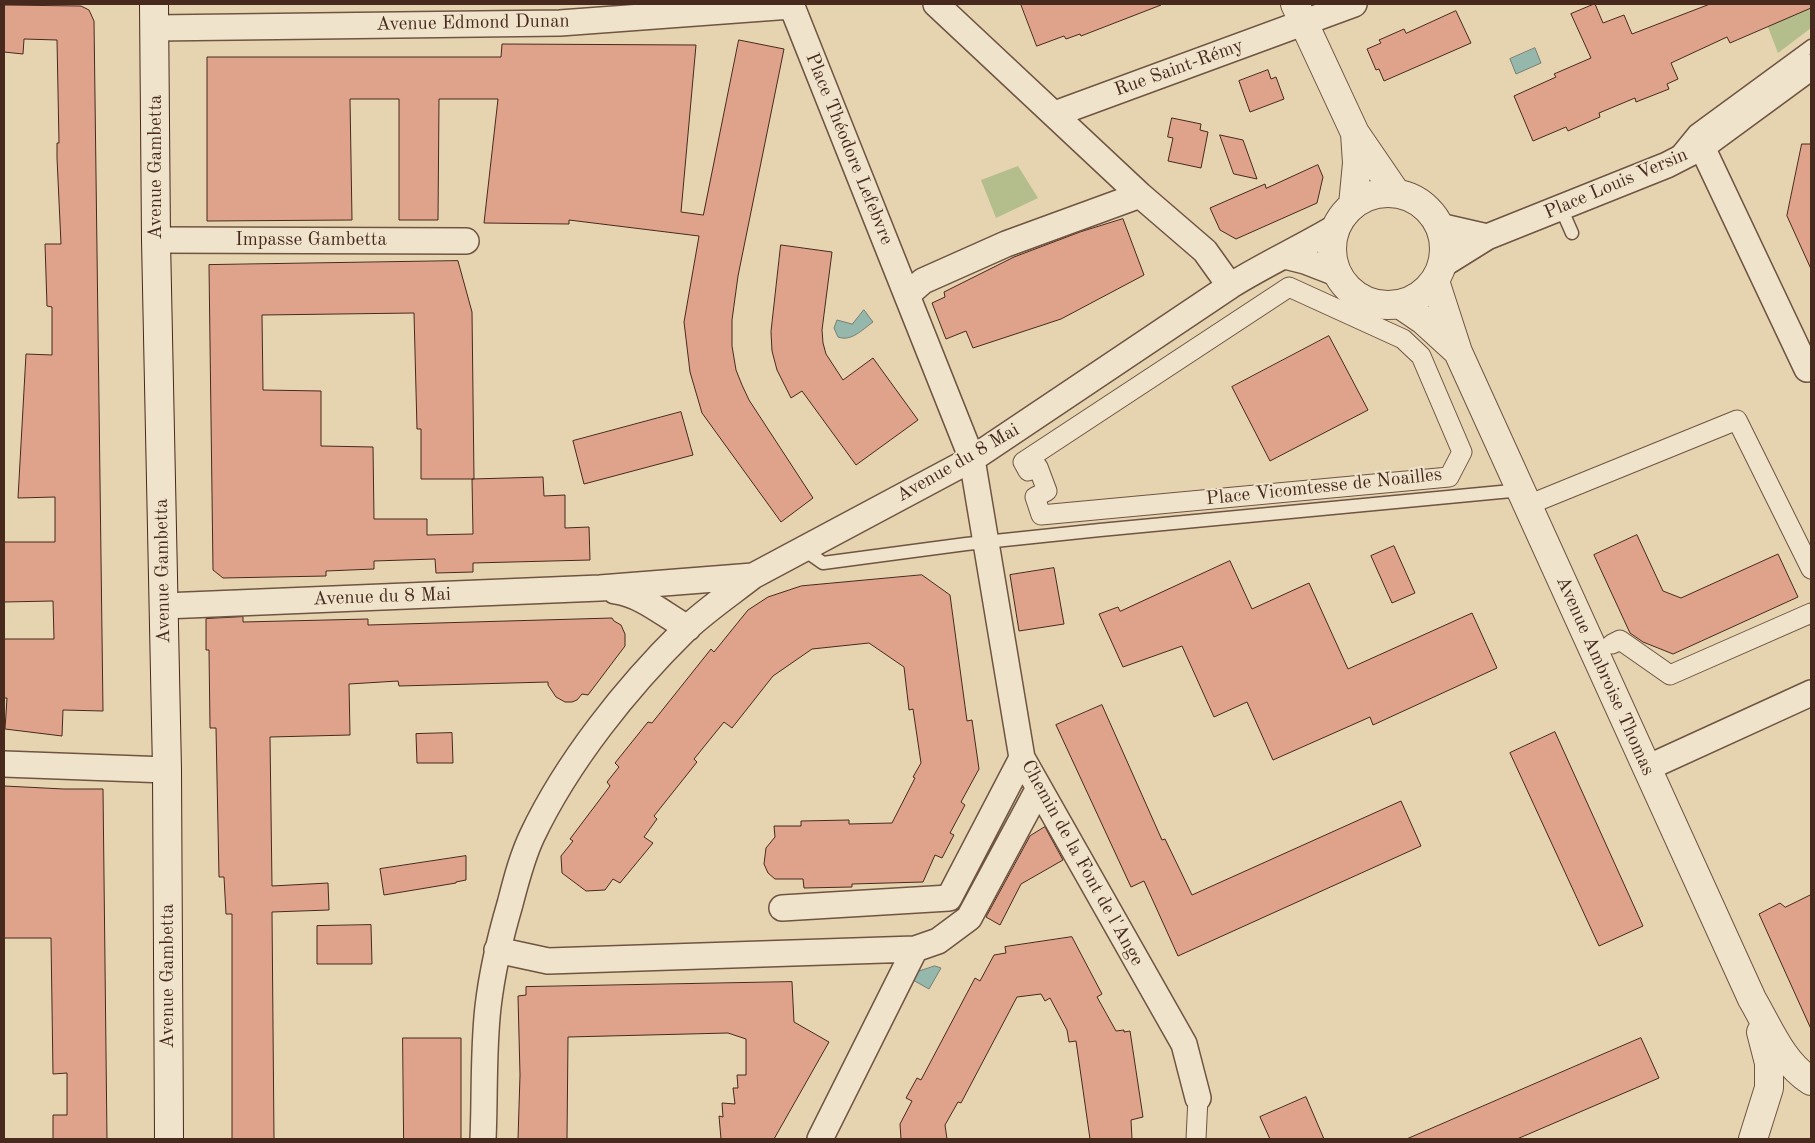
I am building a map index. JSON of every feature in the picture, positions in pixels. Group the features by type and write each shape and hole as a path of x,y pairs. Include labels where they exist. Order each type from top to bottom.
{"street":[{"path":"936,4 1140,195 1205,251 1230,286"},
{"name":"Rue Saint-Rémy","path":"1055,114 1299,13 1354,4"},
{"name":"Avenue Edmond Dunan","path":"155,16 560,23 791,5"},
{"name":"Place Théodore Lefebvre","path":"791,5 972,459"},
{"path":"1299,13 1355,133 1396,193"},
{"name":"Avenue Gambetta","path":"155,16 156,240 167,770 169,1139"},
{"name":"Place Louis Versin","path":"1438,273 1487,237 1668,165 1702,147 1811,67"},
{"path":"1353,205 1357,163 1355,133"},
{"path":"1702,147 1807,369"},
{"path":"1396,193 1410,197 1422,204 1432,214 1439,226 1444,245 1438,273 1426,292 1414,300 1385,306 1370,303 1356,296 1345,286 1336,273 1332,258 1332,242 1336,227 1343,215 1353,205 1374,195 1396,193"},
{"path":"907,295 923,281 1006,244 1140,195"},
{"path":"1439,226 1487,237"},
{"name":"Avenue du 8 Mai","path":"164,606 600,588 753,576 972,459 1259,267 1285,256 1336,227"},
{"name":"Impasse Gambetta","path":"156,240 466,242"},
{"path":"1285,256 1305,261 1336,273"},
{"name":"Avenue Ambroise Thomas","path":"1438,273 1458,352 1752,999 1786,1059 1801,1074 1811,1080"},
{"name":"Place Vicomtesse de Noailles","path":"1289,287 1403,339 1422,356 1462,452 1449,476 1041,515 1034,497 1047,491 1038,467 1028,471 1024,462 1289,287"},
{"name":"Avenue Ambroise Thomas","path":"1401,304 1423,320 1458,352"},
{"path":"1525,497 1740,426 1811,569"},
{"name":"Chemin de la Font de l'Ange","path":"972,459 1022,758 1184,1044 1198,1098 1196,1139"},
{"path":"483,1139 488,1008 497,950 518,875 532,836 554,795 595,734 633,686 691,626 753,576"},
{"path":"668,583 683,593 690,603 693,611 691,626"},
{"name":"Avenue du 8 Mai","path":"600,588 635,596 691,626"},
{"path":"1612,644 1620,640 1670,675 1811,613"},
{"path":"1647,768 1811,693"},
{"path":"782,908 950,898 1022,758"},
{"path":"4,764 167,770"},
{"path":"497,950 548,961 915,949 938,941 969,918 1039,788"},
{"path":"820,1139 915,949"},
{"name":"Avenue Ambroise Thomas","path":"1752,999 1769,1063 1769,1088 1753,1139"}],"lane":[{"path":"1668,165 1695,131 1811,46"},
{"path":"1561,208 1572,233"},
{"name":"Place Vicomtesse de Noailles","path":"803,549 823,563 986,542 1100,530 1525,497"}],"green space":[{"path":"1759,4 1811,4 1811,28 1778,53"},
{"path":"1018,166 1038,198 996,218 981,180"}],"water":[{"path":"1535,48 1541,63 1516,74 1510,59"},
{"path":"864,310 873,322 852,337 838,337 834,328 837,320 852,324"},
{"path":"935,966 941,968 929,989 911,979 914,973"}],"building":[{"path":"1021,4 1161,5 1081,36 1080,34 1066,39 1064,36 1037,46"},
{"path":"1595,4 1603,23 1624,15 1632,34 1710,4 1811,4 1811,8 1730,43 1727,37 1671,63 1678,79 1667,84 1669,89 1636,102 1635,98 1599,113 1600,117 1568,131 1566,127 1533,141 1514,96 1556,77 1554,74 1591,58 1571,14"},
{"path":"4,5 81,6 89,10 94,21 103,711 63,710 62,736 5,729 7,698 4,698 4,639 54,639 53,601 4,602 4,542 55,542 55,497 18,498 26,354 52,355 52,307 47,306 45,244 61,244 57,158 57,143 59,143 57,40 24,39 23,54 4,52"},
{"path":"1456,11 1471,43 1384,81 1379,69 1376,70 1367,49 1381,43 1379,40 1404,29 1406,33"},
{"path":"739,40 784,49 738,276 732,320 732,346 736,370 742,385 749,400 813,498 781,522 702,413 690,372 684,322 699,236 569,220 569,224 484,223 498,99 439,99 438,220 399,220 399,99 350,99 352,220 207,221 207,57 501,57 502,44 696,45 681,212 703,215"},
{"path":"1268,70 1271,79 1276,77 1284,99 1250,112 1239,81"},
{"path":"1172,118 1201,124 1200,130 1208,132 1201,168 1168,161 1173,138 1168,137"},
{"path":"1220,135 1243,140 1257,179 1234,174"},
{"path":"1802,144 1811,144 1811,269 1787,216"},
{"path":"1318,165 1323,177 1317,203 1236,239 1220,230 1210,208 1265,184 1266,188"},
{"path":"1123,219 1144,275 1061,319 973,348 966,331 946,339 932,303 945,297 944,292 1014,257 1080,232"},
{"path":"781,245 832,252 822,330 826,354 843,380 873,358 918,420 856,465 802,391 791,398 777,370 772,351 771,332"},
{"path":"458,261 472,312 474,479 543,477 544,496 565,495 565,528 589,527 590,560 473,563 473,572 436,573 435,559 374,561 374,569 326,571 326,576 223,578 213,570 209,265","holes":["414,313 417,429 421,429 421,479 472,479 473,534 427,535 427,519 374,519 373,447 321,446 321,391 263,390 262,315"]},
{"path":"1329,336 1368,410 1270,461 1232,387"},
{"path":"681,412 693,455 584,484 573,441"},
{"path":"1637,535 1663,591 1681,598 1778,554 1798,597 1673,654 1643,642 1630,633 1594,555"},
{"path":"1394,546 1415,593 1392,603 1371,556"},
{"path":"1230,561 1252,609 1309,583 1348,669 1472,613 1497,668 1373,725 1370,717 1273,760 1247,702 1214,717 1182,646 1123,667 1099,614 1118,607 1120,611"},
{"path":"1054,568 1064,624 1019,631 1010,575"},
{"path":"922,575 950,595 967,721 972,720 979,769 961,802 965,805 950,833 954,835 942,858 935,855 923,882 852,884 852,887 804,888 803,879 775,879 768,873 764,864 766,848 775,837 774,826 801,826 801,821 849,820 849,824 892,823 915,778 913,777 921,763 913,709 909,710 904,667 869,643 812,649 773,676 732,728 724,722 694,759 697,762 654,816 657,819 644,837 653,843 620,883 613,879 605,890 586,891 562,873 561,856 573,841 570,839 610,786 607,782 619,767 615,763 648,722 652,723 711,649 714,652 748,610 768,597 801,586"},
{"path":"243,617 243,622 368,619 368,625 612,618 621,625 625,634 625,646 588,695 582,694 577,700 572,702 565,702 556,697 548,682 399,686 398,681 349,684 350,735 270,737 272,886 328,883 329,910 272,912 274,1139 232,1139 232,914 226,914 224,877 219,877 216,728 210,728 209,650 206,650 206,619"},
{"path":"1102,705 1162,840 1165,839 1192,895 1401,801 1421,846 1178,956 1144,881 1131,887 1056,725"},
{"path":"1555,732 1643,926 1599,946 1510,753"},
{"path":"452,733 453,763 417,763 416,734"},
{"path":"4,786 103,789 107,1139 53,1139 53,1115 67,1115 67,1073 53,1074 51,938 4,938"},
{"path":"1045,827 1063,860 1021,884 1000,925 986,917 1030,836"},
{"path":"466,856 466,880 384,895 380,869"},
{"path":"1811,895 1811,1029 1759,914 1780,903 1785,907"},
{"path":"371,925 372,964 317,964 317,926"},
{"path":"1072,937 1102,994 1097,997 1116,1031 1130,1031 1143,1117 1131,1120 1132,1139 1090,1139 1076,1041 1069,1042 1067,1030 1050,998 1045,1001 1041,994 1017,997 961,1103 958,1102 945,1125 947,1139 901,1139 900,1124 912,1101 906,1098 917,1078 921,1080 975,978 980,981 994,955 1006,953 1005,947"},
{"path":"792,982 794,1022 829,1042 774,1139 721,1139 719,1116 723,1117 722,1103 735,1104 733,1088 738,1088 737,1075 746,1075 746,1039 728,1033 568,1037 567,1139 518,1139 520,1075 518,996 526,995 526,987"},
{"path":"403,1038 461,1038 461,1139 404,1139"},
{"path":"1641,1038 1659,1078 1517,1139 1407,1139"},
{"path":"1306,1097 1324,1139 1270,1139 1260,1117"}]}
